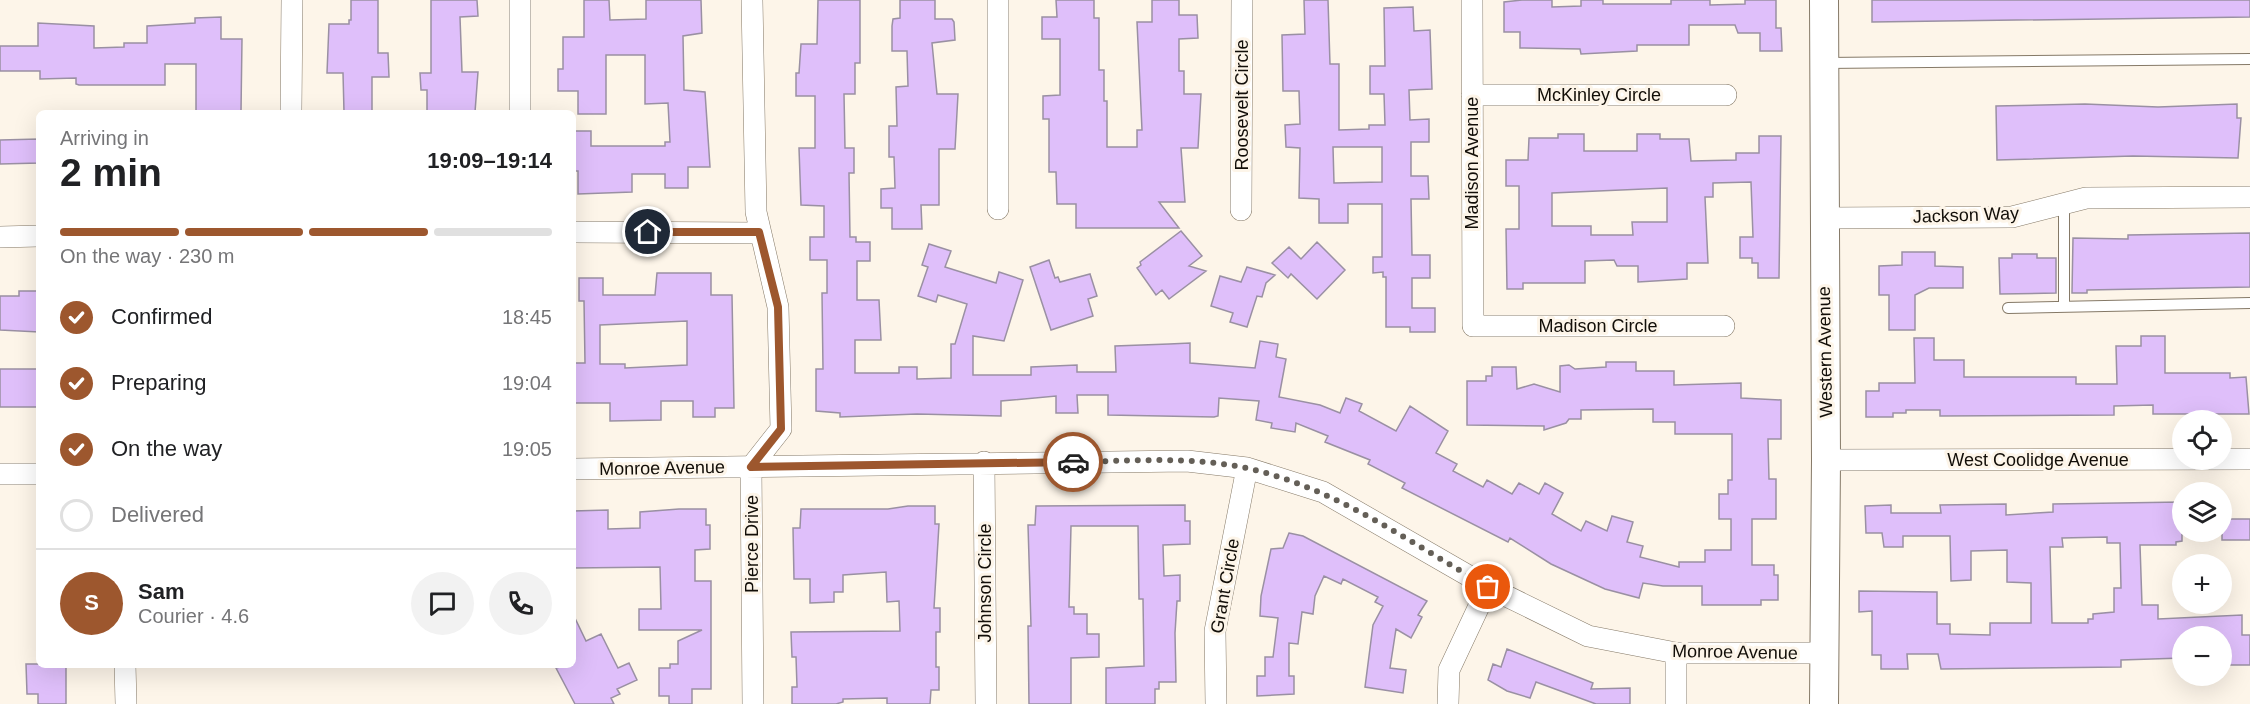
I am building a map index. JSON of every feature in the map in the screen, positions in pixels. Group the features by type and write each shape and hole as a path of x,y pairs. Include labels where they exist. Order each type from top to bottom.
{"main road":[{"name":"Western Avenue","path":"1824,0 1823,218 1826,460 1824,704"}],"street":[{"path":"291,110 292,0"},
{"path":"520,0 520,110"},
{"path":"751,467 781,429 778,307 759,232 754,186 752,0"},
{"path":"998,0 998,209"},
{"name":"Roosevelt Circle","path":"1241,210 1242,0"},
{"name":"Madison Avenue","path":"1472,0 1473,326"},
{"name":"McKinley Circle","path":"1472,95 1726,95"},
{"name":"Jackson Way","path":"1823,218 2012,217 2086,198 2250,197"},
{"path":"576,232 759,232"},
{"path":"0,237 36,237"},
{"name":"Madison Circle","path":"1473,326 1724,326"},
{"name":"West Coolidge Avenue","path":"1826,460 2250,459"},
{"name":"Monroe Avenue","path":"576,469 1187,461 1247,468 1323,492 1488,587 1588,636 1676,653 1824,653"},
{"name":"Johnson Circle","path":"984,462 986,704"},
{"name":"Pierce Drive","path":"751,467 753,704"},
{"name":"Grant Circle","path":"1216,704 1215,631 1247,468"},
{"path":"0,474 36,474"},
{"path":"1448,704 1449,670 1488,587"},
{"path":"1676,653 1676,704"},
{"path":"125,668 126,704"}],"lane":[{"path":"1824,63 2250,59"},
{"path":"2064,203 2064,307"},
{"path":"2008,308 2250,303"}],"building":[{"path":"351,0 378,0 378,53 388,53 389,77 372,77 372,110 344,110 343,73 327,73 329,24 349,24"},
{"path":"431,0 477,0 478,16 460,17 462,72 478,72 475,110 427,110 427,90 421,90 420,73 431,73"},
{"path":"584,0 609,0 610,20 646,19 646,0 701,0 702,33 683,36 684,90 705,92 710,167 688,167 688,188 665,188 665,174 632,174 632,192 578,194 576,131 591,131 591,146 665,146 665,142 670,142 668,103 645,104 645,55 606,55 606,114 578,114 578,91 558,91 558,69 563,69 563,37 584,37"},
{"path":"818,0 860,0 860,63 855,63 855,94 844,94 845,148 854,148 854,173 849,173 850,237 856,237 856,242 870,242 870,261 857,261 857,300 879,300 881,340 855,340 855,373 899,373 899,367 917,367 917,379 951,378 951,344 955,344 967,304 938,295 936,302 918,296 928,267 922,265 929,244 951,251 945,267 996,283 999,272 1023,280 1004,341 973,336 973,375 1031,375 1031,367 1077,365 1077,372 1116,372 1115,346 1190,343 1190,363 1255,368 1260,341 1278,344 1276,357 1286,359 1279,397 1320,405 1340,413 1346,398 1362,404 1359,411 1396,431 1410,406 1448,431 1436,453 1457,464 1453,471 1483,487 1487,480 1512,494 1519,483 1539,494 1545,483 1563,493 1552,514 1581,531 1586,521 1607,531 1612,516 1633,522 1627,542 1643,546 1640,557 1679,567 1679,562 1705,562 1705,550 1731,550 1731,519 1719,519 1719,494 1728,494 1728,480 1732,480 1732,434 1675,434 1675,422 1653,422 1653,409 1581,410 1581,419 1569,419 1566,423 1544,430 1544,426 1467,425 1467,381 1486,381 1486,376 1492,376 1492,367 1516,367 1517,389 1534,384 1560,392 1560,366 1569,365 1575,369 1606,367 1606,362 1636,362 1636,371 1674,371 1674,385 1741,383 1741,398 1781,400 1781,439 1768,439 1769,479 1776,479 1776,519 1752,519 1752,565 1774,565 1774,575 1778,575 1778,600 1761,600 1761,605 1702,605 1702,586 1663,586 1643,583 1639,598 1605,589 1551,564 1510,538 1508,542 1402,488 1405,483 1368,464 1370,460 1325,442 1328,436 1296,423 1295,432 1271,428 1272,423 1256,420 1259,401 1219,398 1218,416 1214,417 1108,415 1108,395 1077,395 1078,413 1056,413 1056,396 1001,401 1001,416 917,414 840,417 840,413 816,411 816,369 823,369 822,293 827,293 827,260 810,260 810,237 824,237 824,206 801,205 799,148 815,148 815,96 796,96 796,73 799,73 801,44 817,44"},
{"path":"900,0 935,0 935,19 952,19 954,22 955,40 932,43 937,94 958,94 955,149 939,149 939,205 921,205 922,229 892,229 892,208 881,208 881,189 895,188 894,157 889,157 889,126 897,126 896,87 908,86 907,51 892,51 893,19 900,18"},
{"path":"1056,0 1094,0 1094,18 1099,18 1099,70 1104,70 1104,101 1107,101 1107,147 1137,147 1137,130 1142,130 1137,22 1152,22 1152,0 1179,0 1179,15 1197,15 1198,38 1179,39 1179,71 1184,71 1184,94 1201,94 1198,148 1181,148 1185,202 1159,202 1179,228 1076,228 1076,204 1057,204 1056,172 1049,172 1049,119 1043,119 1043,96 1060,95 1060,39 1042,39 1042,17 1057,17"},
{"path":"1304,0 1328,0 1330,64 1339,64 1339,130 1369,129 1369,125 1385,125 1384,94 1370,94 1370,66 1385,66 1384,8 1413,7 1414,31 1430,30 1432,89 1409,90 1410,120 1429,119 1429,142 1411,142 1411,176 1428,176 1429,199 1411,199 1412,255 1430,255 1430,278 1412,278 1412,308 1435,308 1435,332 1410,332 1410,327 1386,327 1386,277 1383,277 1383,272 1373,273 1373,257 1382,257 1382,204 1348,204 1348,223 1319,223 1319,199 1299,198 1300,148 1286,147 1285,125 1300,124 1299,91 1283,91 1282,35 1305,34","holes":["1333,147 1382,147 1382,182 1334,183"]},
{"path":"1552,0 1552,7 1581,6 1581,0 1603,0 1603,4 1671,4 1671,0 1710,0 1710,5 1745,4 1745,0 1776,0 1776,28 1781,28 1782,51 1760,51 1760,33 1738,33 1735,25 1689,25 1689,45 1637,45 1637,51 1581,54 1580,49 1520,48 1520,32 1504,32 1504,2"},
{"path":"1872,0 2250,0 2250,17 1872,22"},
{"path":"221,17 221,39 242,39 241,110 196,110 196,64 165,64 165,85 79,85 76,84 76,78 40,79 40,71 0,71 0,46 38,46 38,23 94,26 94,48 124,47 124,43 147,43 147,26 195,23 195,18"},
{"path":"2085,104 2158,107 2237,104 2237,118 2241,118 2238,158 2133,156 1997,160 1996,106"},
{"path":"1558,134 1584,134 1584,151 1637,151 1637,134 1660,134 1660,139 1689,139 1691,161 1736,160 1736,153 1759,153 1759,136 1781,136 1779,278 1758,278 1758,263 1752,263 1752,258 1740,258 1740,237 1753,237 1751,182 1713,183 1713,197 1705,197 1708,263 1687,263 1687,279 1638,282 1638,266 1617,266 1614,260 1585,261 1585,283 1523,283 1523,289 1507,289 1506,229 1519,229 1519,186 1506,186 1506,160 1528,160 1529,138 1558,138","holes":["1667,188 1667,222 1632,222 1633,235 1591,235 1591,226 1552,226 1552,193"]},
{"path":"36,139 36,163 0,164 0,140"},
{"path":"1181,231 1202,256 1189,266 1206,271 1169,299 1162,290 1156,295 1137,268 1141,265 1140,262"},
{"path":"2250,233 2250,287 2087,290 2087,293 2072,293 2073,238 2128,239 2128,235"},
{"path":"1317,242 1345,270 1317,299 1291,274 1288,278 1272,263 1289,247 1301,259"},
{"path":"1902,252 1935,252 1935,266 1963,267 1963,288 1929,288 1915,295 1915,330 1889,330 1889,295 1879,295 1879,266 1902,265"},
{"path":"2012,254 2037,254 2037,258 2056,258 2056,293 2000,294 1999,258 2012,258"},
{"path":"1049,260 1055,278 1058,277 1060,282 1090,274 1097,296 1088,299 1093,316 1051,330 1030,267"},
{"path":"1247,267 1275,275 1266,283 1262,297 1257,296 1247,327 1230,322 1233,313 1211,306 1220,276 1241,282"},
{"path":"657,273 711,273 711,295 732,295 734,408 715,408 715,417 693,417 693,401 661,401 661,420 610,421 610,403 576,403 576,363 585,363 584,301 579,301 579,278 603,278 603,295 655,295","holes":["687,321 687,365 625,368 625,364 600,364 600,325"]},
{"path":"19,291 36,291 36,332 0,330 0,296 19,296"},
{"path":"2141,336 2165,336 2165,373 2230,373 2230,378 2246,377 2249,414 2232,414 2232,410 2172,410 2172,414 2153,414 2153,405 2114,406 2114,415 1940,416 1940,410 1906,410 1906,413 1893,413 1893,417 1866,417 1866,391 1879,391 1879,383 1915,383 1914,338 1934,338 1934,360 1964,360 1964,377 2076,377 2076,384 2117,384 2116,346 2141,346"},
{"path":"0,369 36,369 36,407 0,407"},
{"path":"2172,502 2172,542 2176,542 2176,545 2140,545 2142,605 2158,605 2158,619 2242,615 2242,635 2250,635 2250,665 2232,665 2232,626 2172,626 2172,658 2121,660 2121,667 1941,669 1938,654 1907,654 1908,669 1881,669 1881,655 1872,655 1872,611 1859,612 1859,591 1937,592 1937,624 1950,624 1950,634 1990,635 1990,623 2031,623 2031,583 2007,582 2007,550 1971,551 1971,580 1951,581 1950,536 1903,536 1903,547 1884,547 1882,533 1866,533 1865,506 1891,505 1891,513 1941,513 1940,505 2006,504 2006,515 2053,512 2053,504","holes":["2107,537 2107,543 2120,543 2121,588 2114,588 2114,612 2093,614 2093,619 2088,619 2088,623 2052,623 2050,547 2063,547 2062,538"]},
{"path":"1185,505 1185,521 1190,521 1190,544 1163,545 1164,576 1180,575 1180,601 1177,601 1175,633 1176,682 1159,682 1159,689 1155,689 1155,704 1106,704 1106,668 1144,666 1143,599 1139,599 1138,526 1071,526 1069,607 1074,607 1074,614 1087,614 1087,634 1099,634 1099,657 1071,658 1071,704 1029,704 1028,626 1031,626 1028,525 1035,525 1036,506"},
{"path":"935,506 935,524 939,524 934,608 940,608 940,632 936,632 936,667 939,667 939,690 931,690 930,704 887,704 887,698 843,699 843,702 836,704 792,704 792,687 797,687 796,657 792,657 791,632 900,631 899,601 887,602 886,572 843,575 843,592 834,592 834,602 810,603 810,579 794,579 793,528 800,528 801,509 888,509"},
{"path":"706,509 706,525 710,525 710,549 695,550 695,581 711,581 711,689 692,689 692,704 669,704 669,696 659,696 659,668 670,668 670,664 678,664 678,641 702,630 639,630 639,609 661,609 660,567 576,568 576,511 608,510 608,529 640,528 640,512"},
{"path":"2232,519 2250,519 2250,540 2232,540"},
{"path":"1289,533 1303,536 1427,601 1418,615 1422,617 1411,638 1396,629 1390,668 1406,670 1403,693 1365,687 1373,625 1383,606 1375,602 1378,597 1343,579 1341,584 1324,576 1315,596 1313,614 1302,612 1298,644 1289,643 1289,676 1294,676 1294,694 1257,696 1257,676 1265,676 1265,657 1273,657 1278,618 1260,616 1261,596 1271,549 1283,548"},
{"path":"576,620 586,641 601,634 618,668 629,663 637,680 617,689 620,694 611,698 614,704 575,704 556,668 576,668"},
{"path":"1507,649 1593,683 1591,689 1630,688 1630,704 1596,704 1536,682 1530,698 1507,691 1488,680 1493,664 1501,667"},
{"path":"26,664 36,664 36,668 66,668 66,704 38,704 38,694 27,694"}],"way so far":[{"path":"1073,462 1187,461 1247,468 1323,492 1488,587"}],"route":[{"path":"648,232 759,232 778,307 781,429 751,467 1073,462"}]}
